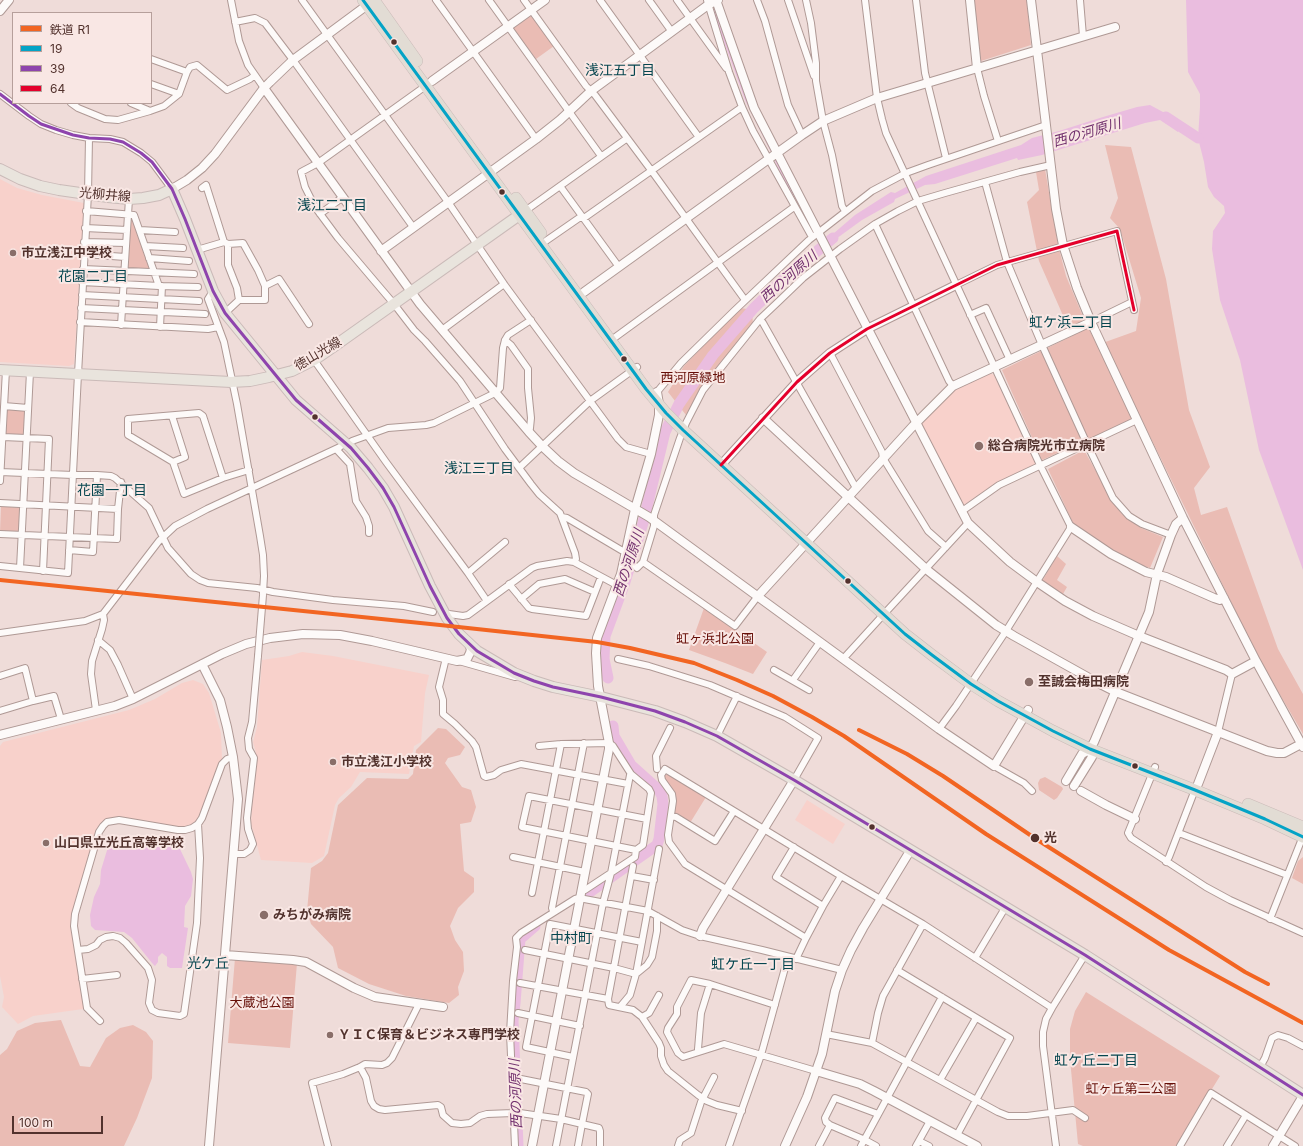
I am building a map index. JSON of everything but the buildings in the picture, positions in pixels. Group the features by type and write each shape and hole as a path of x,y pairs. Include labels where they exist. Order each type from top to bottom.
{"highway":[{"path":"371,1 491,171 613,339 635,369 657,392 664,408"},
{"path":"635,369 646,390 664,408 886,612 936,650 973,681 1000,695 1026,713 1056,726 1092,746 1196,787 1303,834"}],"main road":[{"name":"光柳井線","path":"0,169 20,179 40,186 59,190 129,199 159,195 172,189"},
{"path":"172,189 213,291 225,313 296,400 351,448 383,488 394,507 430,586 460,634 468,642 492,661 514,673 534,681 553,687 601,696 655,711 717,736 794,780 1084,955 1303,1096"},
{"name":"徳山光線","path":"3,370 232,382 250,381 292,371 314,360 522,213"}],"street":[{"path":"0,11 9,0"},
{"path":"231,0 239,41 248,65 264,88 410,292 542,446 574,473 645,515 939,729 994,766 1024,783 1032,791"},
{"path":"302,0 448,202 504,284 622,443 626,447 651,454"},
{"path":"436,0 536,139"},
{"path":"488,0 601,156"},
{"path":"524,0 626,139 651,170 744,300"},
{"path":"545,0 318,163 301,172 305,187 315,207 338,238 414,330 460,381 474,404 519,468 539,494 560,513 575,553 574,562"},
{"path":"600,0 698,136"},
{"path":"649,0 672,32"},
{"path":"677,0 729,72"},
{"path":"380,251 536,139 560,120 591,91 690,19 707,3 717,0 754,108 968,523 1010,562 1064,601 1092,616 1138,636 1226,670 1232,674"},
{"path":"757,0 765,21 788,105 802,135"},
{"path":"788,0 816,81 823,122 832,155 842,206 845,211"},
{"path":"806,0 811,23 816,63 816,81"},
{"path":"865,0 877,98 886,133 906,173 956,286 1040,465 1071,527 1124,561 1146,572 1157,574 1214,598 1220,600 1224,598"},
{"path":"916,0 927,83 946,158"},
{"path":"970,0 977,68 998,141"},
{"path":"763,418 926,569 1006,631 1116,692 1218,732 1277,753 1284,753 1302,746 1256,661 1183,518 1091,322 1077,288 1063,245 1056,209 1031,0"},
{"path":"1080,0 1083,36"},
{"path":"13,104 41,124 73,135 89,138 110,139 122,142 141,153 152,162 172,189 187,180 202,168 215,154 264,88 293,60 371,1"},
{"path":"707,3 729,72 753,132 812,237"},
{"path":"235,22 254,18 263,21 293,60 413,227"},
{"path":"581,294 778,152 823,122 877,98 1115,27"},
{"path":"152,59 187,72"},
{"path":"72,104 78,108 105,119 118,120 164,106 179,94 190,67 197,65 227,90 255,75"},
{"path":"152,84 179,94"},
{"path":"0,94 12,103"},
{"path":"133,104 150,111"},
{"path":"543,243 579,218 584,218 698,136 742,107"},
{"path":"657,392 682,363 744,300 812,237 872,191 906,173 946,158 998,141 1047,129"},
{"path":"0,566 68,573 84,242 88,194 89,138"},
{"path":"522,213 626,139"},
{"path":"645,515 654,515 682,424 703,390 760,320 803,278 830,256 875,224 918,201 1020,172 1051,165"},
{"path":"985,182 1008,262 1042,345 1113,498 1129,516 1142,524 1171,536"},
{"path":"202,188 206,185 226,243 228,265 237,288 239,300"},
{"path":"560,186 619,267"},
{"path":"320,214 343,197"},
{"path":"121,325 129,199"},
{"path":"613,339 794,207"},
{"path":"86,212 134,215 154,272 161,286 162,299 160,327"},
{"path":"875,224 949,381 953,386"},
{"path":"85,228 127,230"},
{"path":"140,230 175,232"},
{"path":"723,462 796,382 830,353 867,328 997,265 1063,245 1117,231 1134,310"},
{"path":"84,242 126,243"},
{"path":"197,250 226,243 243,243 258,270 264,286 265,300 239,300 225,313"},
{"path":"145,246 182,248"},
{"path":"84,254 125,257"},
{"path":"149,258 189,261"},
{"path":"83,269 194,274"},
{"path":"264,286 279,279 309,324"},
{"path":"82,282 198,287"},
{"path":"442,330 504,284"},
{"path":"213,291 208,299 224,342 237,404 264,555 264,592 252,722 248,738 249,749 254,758 247,818 248,829 253,844 250,850 244,854 234,854"},
{"path":"82,295 199,301"},
{"path":"643,562 735,626 758,596 808,540 883,458 953,386 995,368 1132,302"},
{"path":"81,308 205,314"},
{"path":"970,315 986,308 1010,360"},
{"path":"352,441 388,428 434,423 496,393 500,388 505,340 508,335 531,320"},
{"path":"760,320 856,488"},
{"path":"80,322 208,329 218,327"},
{"path":"505,340 511,345 528,369 531,418 529,432"},
{"path":"830,353 882,452 883,458 928,531 946,547"},
{"path":"314,360 487,601"},
{"path":"519,468 590,401 635,369"},
{"path":"0,481 4,406 3,370"},
{"path":"20,568 30,372"},
{"path":"4,406 28,408"},
{"path":"533,1146 609,743 598,686 596,653 597,638 618,584 625,555 645,515 651,454 659,415 664,408"},
{"path":"223,478 203,416 198,413 128,418 128,435 173,462 184,494 223,478 249,470"},
{"path":"172,416 185,457 173,462"},
{"path":"961,511 998,485 1137,420"},
{"path":"3,437 49,439 49,474 43,570"},
{"path":"0,632 85,621 103,614 174,526 338,448 350,464 356,501 366,518 369,526 369,533"},
{"path":"0,472 111,476 121,482 150,508 168,548 191,574 208,583 264,592 404,606 434,612"},
{"path":"69,550 93,552 97,475"},
{"path":"0,534 117,540 121,482"},
{"path":"0,503 118,509"},
{"path":"562,517 567,518 622,550 637,568 643,562 654,526 645,515"},
{"path":"1135,819 1106,805 1078,788 1092,757 1092,746 1149,612 1157,574 1171,536 1176,524 1183,518"},
{"path":"843,659 968,523"},
{"path":"939,729 1006,631 1071,527"},
{"path":"468,573 505,542"},
{"path":"448,616 468,615 532,568 567,561 574,562 601,577 618,584"},
{"path":"509,584 521,599 532,609 586,616 601,577"},
{"path":"521,599 539,584 565,579 595,592"},
{"path":"96,710 91,674 92,661 104,620 103,614"},
{"path":"0,735 115,706 133,700 222,654 246,644 270,638 303,634 340,635 372,641 446,658 534,681"},
{"path":"98,640 110,650 133,700"},
{"path":"458,661 467,659 471,649 468,642"},
{"path":"793,680 820,642"},
{"path":"446,658 439,687 443,700 443,714 455,724 476,747 484,776 494,775 501,770 521,764 628,784"},
{"path":"618,659 649,666 710,685 785,717 818,738 764,830 702,928 700,936"},
{"path":"1166,862 1218,732 1232,674 1256,661"},
{"path":"202,664 220,700 233,758 238,799 209,1146"},
{"path":"0,676 25,668 33,701"},
{"path":"774,670 809,690"},
{"path":"0,711 54,696 61,719"},
{"path":"717,736 737,696"},
{"path":"994,766 1026,713"},
{"path":"657,769 656,756 670,728"},
{"path":"515,1146 510,1020 516,938 553,911 575,899 585,890 634,857 636,850 643,845 651,793 631,774 613,746 609,743 539,746"},
{"path":"532,892 561,744"},
{"path":"553,911 552,908 584,744"},
{"path":"1066,782 1082,754 1092,746"},
{"path":"100,1021 87,1008 74,926 75,914 99,832 107,822 119,820 185,830 192,828 198,824 202,818 222,764 227,759 233,758"},
{"path":"806,938 685,864 669,842 668,835 672,794 662,780 661,775 664,769 923,924 1052,1008"},
{"path":"1154,770 1128,833 1131,838 1206,887 1270,919 1303,933"},
{"path":"556,1146 631,774"},
{"path":"636,850 522,827 529,796 647,819"},
{"path":"671,816 676,817 715,841 734,811"},
{"path":"78,950 88,949 106,937 113,936 120,938 148,968 152,980 149,1003 152,1010 158,1014 180,1016 184,1014 197,923 200,858 198,824"},
{"path":"1178,833 1287,875"},
{"path":"1270,919 1303,834"},
{"path":"794,847 776,877 823,906"},
{"path":"620,1007 630,995 636,974 659,849"},
{"path":"785,1146 807,1097 816,1071 835,991 842,970 863,928 910,851"},
{"path":"513,857 585,872"},
{"path":"634,866 608,999 609,1005 632,1010 642,1017 659,1043 661,1048 661,1056 668,1071 703,1099 717,1105 742,1111"},
{"path":"632,876 654,880"},
{"path":"796,959 823,906 841,876"},
{"path":"580,894 604,903 648,911 682,930 700,936 842,970"},
{"path":"975,958 1005,908"},
{"path":"636,974 647,965 652,957 657,931 657,916"},
{"path":"573,1057 526,1047 550,924 642,942"},
{"path":"872,1042 883,996 923,924"},
{"path":"525,950 568,958 636,974"},
{"path":"226,955 306,962 354,988 376,996 443,1007"},
{"path":"1056,1146 1043,1046 1043,1032 1046,1019 1084,955"},
{"path":"729,1146 761,1055 788,957"},
{"path":"897,970 1010,1038 957,1135"},
{"path":"82,979 117,974"},
{"path":"774,1005 710,984 691,980 677,1007 677,1014 667,1032 678,1053 683,1056 724,1044 860,1084 974,1145"},
{"path":"520,983 608,999"},
{"path":"698,1052 701,1013 710,984"},
{"path":"642,1017 649,1013 659,995"},
{"path":"861,1146 942,997"},
{"path":"328,1146 312,1083 335,1077 364,1064 382,1065 387,1063 392,1058 419,1004"},
{"path":"518,1013 580,1026"},
{"path":"940,1080 976,1018"},
{"path":"826,1034 872,1042 906,1062 1008,1116 1027,1116 1073,1110 1085,1118"},
{"path":"1260,1067 1272,1038 1278,1035 1288,1038 1303,1046"},
{"path":"659,1043 670,1039"},
{"path":"360,1067 366,1078 371,1101 374,1106 379,1109 385,1110 438,1105 441,1107 443,1116 452,1123 461,1124 470,1123 480,1116 487,1114 513,1113"},
{"path":"678,1146 680,1140 691,1133 703,1099 714,1077"},
{"path":"521,1079 586,1092 588,1094 578,1146"},
{"path":"1180,1146 1211,1093 1295,1146"},
{"path":"1273,1146 1303,1096"},
{"path":"876,1146 830,1125 826,1122 826,1118 835,1098 878,1114"},
{"path":"520,1113 561,1119 599,1128 600,1146"},
{"path":"1226,1146 1246,1115"},
{"path":"928,1146 918,1143 930,1121"},
{"path":"819,1146 830,1125"}],"shaded area":[{"path":"0,179 17,188 42,195 84,203 74,364 69,366 0,362"},
{"name":"総合病院光市立病院","path":"989,373 994,375 1036,465 1000,482 962,506 921,427 922,421 955,389"},
{"name":"市立浅江小学校","path":"302,652 333,656 429,675 425,693 421,742 414,746 409,774 360,772 351,787 339,798 335,805 324,856 312,863 261,860 251,823 256,753 253,742 257,727 262,660 289,656"},
{"name":"山口県立光丘高等学校","path":"193,680 203,684 209,693 221,733 222,759 199,820 188,828 117,818 102,822 96,832 73,913 85,1005 83,1009 33,1016 18,1024 2,1007 4,997 0,976 0,746 3,742 129,710 155,699 182,683"},
{"path":"807,800 845,824 833,844 795,820"}],"green space":[{"path":"973,0 1027,0 1031,45 981,61"},
{"path":"532,15 554,46 536,59 513,28"},
{"path":"1105,145 1131,147 1166,279 1189,410 1210,467 1194,488 1201,515 1227,507 1278,649 1303,694 1303,734 1258,657 1140,416 1042,460 1002,370 1072,336 1039,261 1027,202 1039,190 1036,172 1045,169 1058,245 1066,276 1084,319 1097,345 1136,331 1141,298 1120,229 1110,218 1118,198"},
{"path":"130,218 133,218 153,271 127,269"},
{"name":"西河原緑地","path":"740,308 747,309 752,314 753,323 701,389 686,415 668,392 684,366"},
{"path":"7,408 25,409 24,437 5,436"},
{"path":"1084,450 1112,500 1122,514 1141,528 1163,537 1150,568 1111,551 1073,523 1048,469"},
{"path":"1,506 20,508 19,533 0,533"},
{"path":"1057,556 1066,564 1057,580 1067,587 1063,594 1041,583"},
{"name":"虹ヶ浜北公園","path":"704,608 767,652 753,674 689,650"},
{"path":"438,728 446,729 465,747 460,755 448,758 445,763 462,787 471,790 476,807 471,822 460,824 464,871 474,878 474,892 458,908 450,926 455,940 463,952 464,971 458,987 459,995 449,1003 406,996 369,984 338,968 333,947 311,924 307,911 311,868 322,861 328,853 338,805 367,778 408,779 413,774 416,750"},
{"path":"668,774 706,797 690,823 674,814 675,799 673,790 663,778"},
{"path":"1045,777 1063,789 1054,800 1039,790 1038,783 1040,779"},
{"path":"1303,857 1303,884 1292,878 1298,861"},
{"name":"大蔵池公園","path":"235,958 297,963 290,1048 228,1043"},
{"name":"虹ヶ丘第二公園","path":"1086,992 1220,1076 1177,1146 1083,1146 1078,1144 1070,1059 1070,1029 1075,1011"},
{"path":"61,1020 80,1066 90,1067 106,1038 120,1028 133,1025 146,1032 153,1041 152,1078 137,1118 124,1146 0,1146 0,1055 7,1049 17,1031 35,1023"}],"water":[{"path":"1186,0 1303,0 1303,570 1259,450 1240,360 1220,300 1212,249 1213,231 1225,213 1224,206 1214,197 1208,187 1198,138 1200,94 1188,72"},
{"path":"1150,105 1171,115 1178,124 1178,132 1160,120 1145,123 1042,155 1018,160 1017,158 935,184 925,185 895,199 894,202 862,220 829,244 826,240 855,215 891,192 895,193 926,176 1021,145 1032,138 1137,107"},
{"path":"122,836 174,842 179,847 191,872 193,879 191,896 185,906 184,927 188,928 182,968 170,968 167,966 167,957 162,953 158,957 158,962 155,966 132,938 124,932 95,930 91,926 90,915 94,897 100,884 101,870 108,847 113,841"}],"waterway":[{"path":"714,11 746,100 771,150"},
{"name":"西の河原川","path":"1166,117 1198,138"},
{"path":"776,161 808,225"},
{"name":"西の河原川","path":"608,678 604,659 605,636 625,582 643,523 665,432 679,404 713,355 754,308 787,276 833,238"},
{"name":"西の河原川","path":"587,894 657,845 659,839 663,804 662,796 659,790 631,765 614,736 613,726"},
{"name":"西の河原川","path":"518,1146 513,1021 520,939 535,926"}],"rail line":[{"name":"R1","path":"0,580 597,642 694,663 773,696 812,717 844,736 986,834 1169,950 1303,1023"},
{"name":"R1","path":"859,730 907,754 943,776 1036,839 1245,972 1268,984"}],"transit line":[{"name":"19","path":"363,0 646,389 666,413 905,634 971,684 998,701 1053,731 1090,749 1195,790 1265,819 1303,837"},
{"name":"39","path":"0,94 12,103"},
{"name":"39","path":"13,104 41,124 73,135 123,142 152,162 172,189 213,291 225,313 296,400 351,448 383,488 394,507 430,586 447,618 459,634 477,651 514,673 534,681 553,687 601,697 655,711 717,736 794,780 1085,955 1303,1095"},
{"name":"64","path":"721,465 797,382 830,353 867,329 997,265 1117,231 1134,310"}],"place":[{"name":"市立浅江中学校","path":"13,253"},
{"name":"総合病院光市立病院","path":"979,446"},
{"name":"至誠会梅田病院","path":"1029,682"},
{"name":"市立浅江小学校","path":"333,762"},
{"name":"光","path":"1035,838"},
{"name":"山口県立光丘高等学校","path":"46,843"},
{"name":"みちがみ病院","path":"264,915"},
{"name":"ＹＩＣ保育＆ビジネス専門学校","path":"330,1035"}],"district":[{"name":"浅江五丁目","path":"620,71"},
{"name":"浅江二丁目","path":"332,206"},
{"name":"花園二丁目","path":"93,277"},
{"name":"虹ケ浜二丁目","path":"1071,323"},
{"name":"浅江三丁目","path":"479,469"},
{"name":"花園一丁目","path":"112,491"},
{"name":"中村町","path":"571,939"},
{"name":"光ケ丘","path":"208,964"},
{"name":"虹ケ丘一丁目","path":"753,965"},
{"name":"虹ケ丘二丁目","path":"1096,1061"}]}
